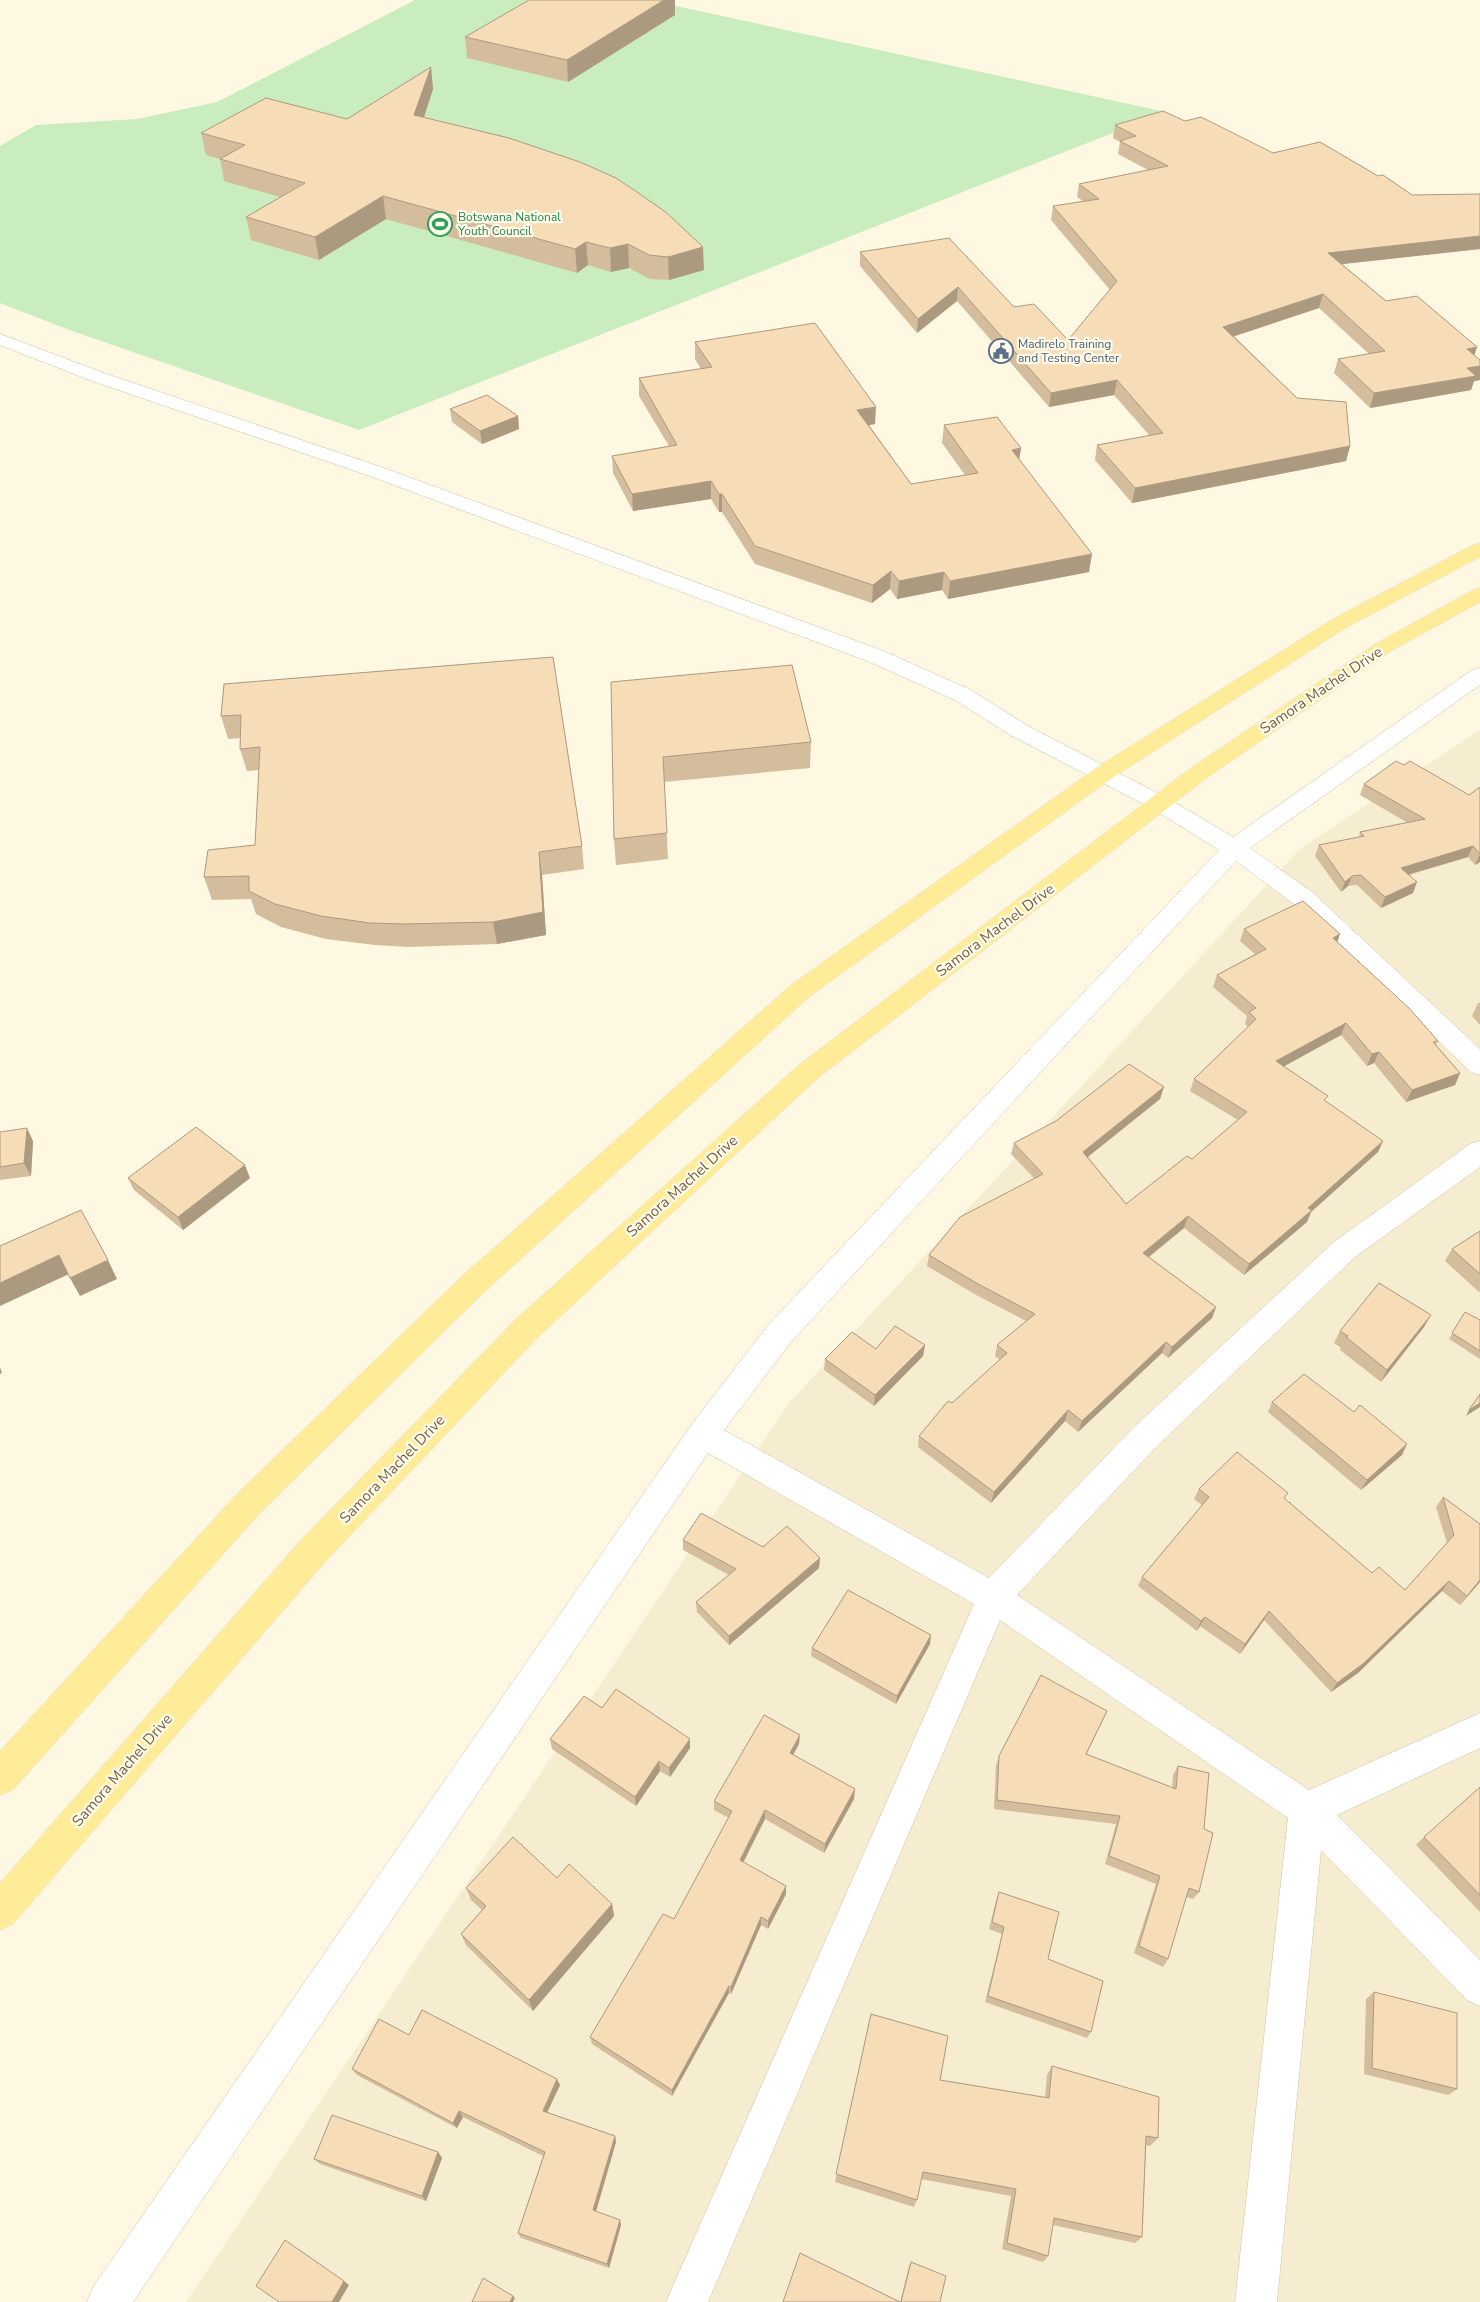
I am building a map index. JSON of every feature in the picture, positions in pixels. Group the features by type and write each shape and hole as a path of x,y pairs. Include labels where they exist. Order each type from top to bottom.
{"main road":[{"path":"0,1777 249,1503 470,1287 800,991 1104,773 1340,623 1480,549"},
{"name":"Samora Machel Drive","path":"0,1911 313,1551 527,1328 809,1071 1161,804 1200,772 1384,647 1480,594"}],"street":[{"path":"0,339 98,377 374,471 873,655 963,695 1020,731 1161,804 1234,848 1303,898 1480,1065"},
{"path":"108,2302 704,1434 780,1333 1234,848 1480,675"},
{"path":"687,2302 993,1597 1145,1437 1345,1249 1480,1152"},
{"path":"704,1434 993,1597 1307,1810 1480,1987"},
{"path":"1307,1810 1480,1730"},
{"path":"1256,2302 1307,1810"}],"shaded area":[{"path":"1480,730 1480,2302 186,2302 789,1403 1301,848"}],"green space":[{"name":"Botswana National Youth Council","path":"415,0 648,0 1166,112 359,430 72,331 0,303 0,146 36,125 137,119 217,102"}],"building":[{"path":"529,0 664,0 567,60 465,37"},
{"path":"431,67 414,115 509,138 580,162 616,178 667,213 703,247 668,257 649,255 628,244 610,248 586,242 575,249 383,196 315,237 246,217 305,183 220,159 245,145 201,133 266,98 347,119"},
{"path":"1163,111 1185,121 1201,117 1273,153 1320,142 1378,176 1383,175 1412,195 1480,194 1480,236 1328,253 1386,301 1417,296 1477,347 1467,349 1480,360 1480,366 1467,368 1476,376 1374,393 1338,359 1385,351 1323,294 1223,327 1297,398 1346,402 1350,446 1135,488 1097,445 1163,433 1117,380 1051,393 958,287 918,319 860,252 949,238 1014,307 1034,304 1068,340 1117,281 1053,206 1099,199 1079,184 1168,166 1120,141 1136,136 1115,125"},
{"path":"815,323 876,407 857,410 911,484 978,473 944,425 997,417 1021,448 1012,450 1092,554 950,581 944,572 899,581 891,571 873,585 755,546 722,494 719,494 711,481 632,494 612,456 677,445 639,378 712,367 695,342"},
{"path":"487,395 518,416 480,431 450,409"},
{"path":"553,657 582,846 539,852 543,912 493,922 370,923 321,916 275,904 249,891 249,876 204,877 208,850 255,845 260,747 240,749 241,715 221,716 224,684"},
{"path":"792,665 811,742 663,757 667,833 614,839 611,682"},
{"path":"1396,761 1404,765 1410,761 1469,795 1480,787 1480,854 1473,846 1401,868 1417,882 1385,897 1361,875 1352,876 1345,882 1319,845 1364,836 1360,832 1425,819 1364,784"},
{"path":"1303,901 1340,934 1333,938 1410,1009 1438,1041 1433,1042 1460,1073 1412,1090 1379,1052 1372,1054 1346,1023 1276,1061 1328,1096 1324,1100 1383,1141 1308,1208 1312,1210 1249,1264 1188,1216 1143,1253 1216,1307 1172,1347 1166,1342 1082,1421 1068,1410 994,1492 919,1436 948,1401 952,1403 1007,1353 997,1345 1035,1314 929,1255 960,1217 1043,1174 1014,1143 1056,1121 1129,1064 1164,1087 1083,1152 1126,1204 1187,1156 1192,1159 1247,1112 1194,1079 1256,1019 1249,1012 1256,1008 1217,975 1266,949 1244,929"},
{"path":"196,1127 245,1165 178,1217 128,1178"},
{"path":"27,1128 24,1163 0,1167 0,1132"},
{"path":"81,1210 108,1260 70,1278 59,1255 0,1283 0,1246"},
{"path":"1480,1231 1480,1274 1452,1249"},
{"path":"1379,1283 1431,1315 1387,1370 1340,1331"},
{"path":"1465,1312 1480,1320 1480,1351 1452,1333"},
{"path":"895,1326 925,1345 875,1395 825,1359 852,1332 876,1349"},
{"path":"1304,1374 1354,1412 1360,1405 1407,1444 1367,1480 1272,1402"},
{"path":"1480,1394 1480,1403 1469,1410"},
{"path":"1237,1452 1288,1493 1284,1498 1372,1573 1379,1567 1405,1590 1454,1535 1443,1497 1480,1524 1480,1580 1467,1596 1449,1581 1364,1663 1337,1683 1269,1611 1245,1644 1205,1617 1201,1621 1142,1577 1209,1497 1199,1489"},
{"path":"701,1513 763,1547 787,1526 820,1558 729,1636 696,1602 736,1569 683,1540"},
{"path":"848,1590 931,1635 897,1696 812,1648"},
{"path":"1041,1675 1107,1711 1086,1754 1176,1789 1178,1766 1209,1773 1204,1829 1213,1833 1199,1892 1189,1888 1168,1959 1139,1946 1160,1876 1109,1856 1120,1816 997,1800 999,1756"},
{"path":"616,1689 690,1739 669,1768 659,1761 635,1797 550,1739 584,1696 602,1708"},
{"path":"764,1715 800,1735 790,1753 855,1789 825,1844 765,1810 740,1860 786,1886 768,1921 761,1917 731,1987 729,1986 672,2090 590,2037 663,1914 674,1919 732,1811 714,1801"},
{"path":"1480,1787 1480,1895 1424,1837"},
{"path":"513,1837 557,1878 569,1864 612,1904 529,2000 461,1934 486,1906 466,1888"},
{"path":"999,1892 1059,1912 1048,1959 1103,1981 1091,2032 988,1996 1004,1927 992,1922"},
{"path":"1374,1992 1457,2013 1457,2089 1372,2068"},
{"path":"422,2010 557,2079 543,2111 615,2136 593,2210 620,2220 607,2264 518,2233 545,2152 459,2111 453,2123 352,2069 379,2019 409,2035"},
{"path":"871,2014 948,2036 940,2080 1049,2098 1052,2066 1159,2097 1158,2138 1146,2136 1142,2237 1054,2218 1048,2256 1007,2243 1016,2189 923,2172 917,2200 836,2174"},
{"path":"332,2115 438,2152 422,2196 314,2159"},
{"path":"285,2240 344,2281 332,2302 279,2302 256,2286"},
{"path":"800,2253 900,2302 783,2302"},
{"path":"911,2262 946,2276 940,2302 901,2302"},
{"path":"483,2278 513,2296 510,2302 472,2302"}],"place":[{"name":"Botswana National Youth Council","path":"440,224"},
{"name":"Madirelo Training and Testing Center","path":"1001,351"}]}
